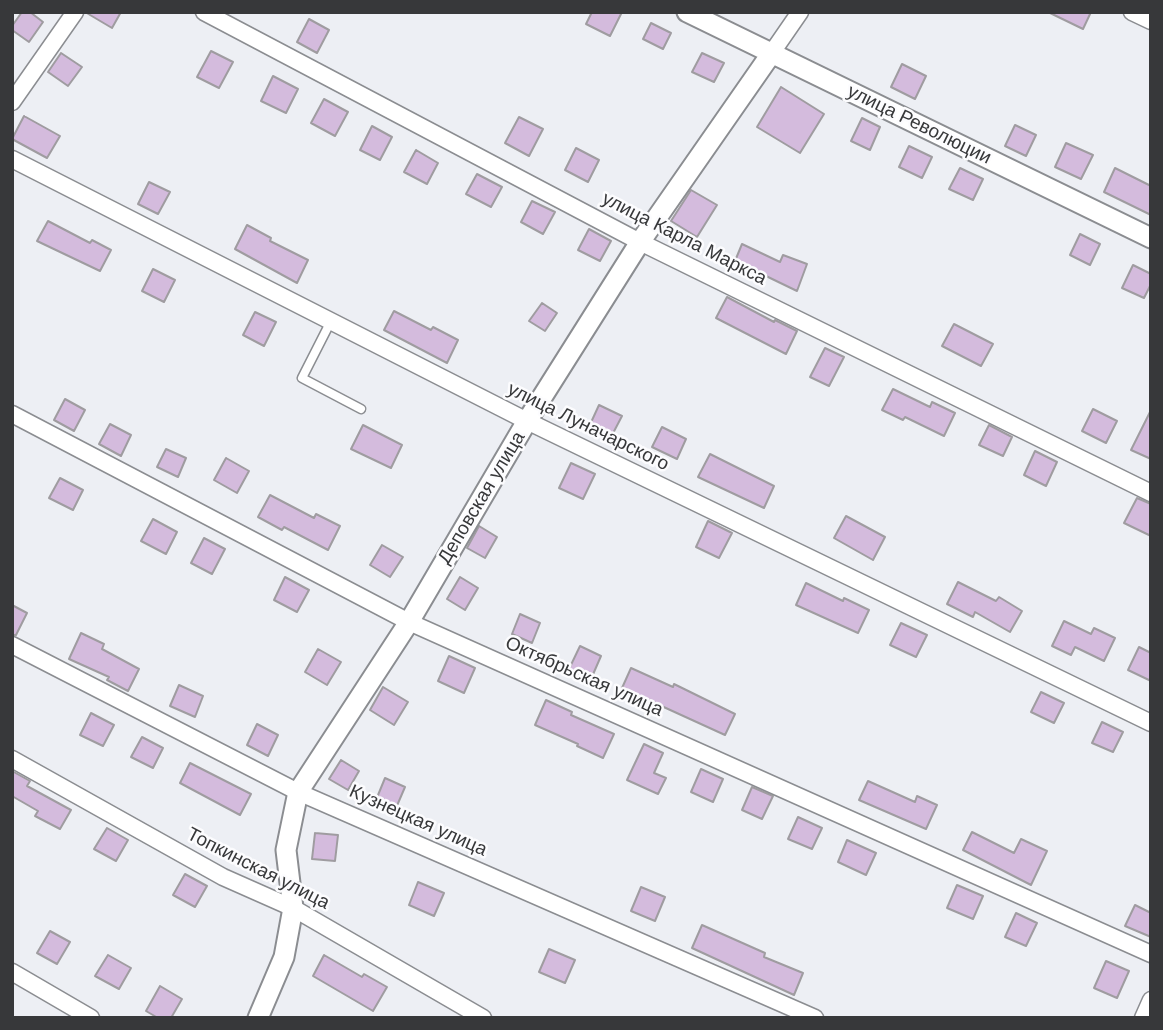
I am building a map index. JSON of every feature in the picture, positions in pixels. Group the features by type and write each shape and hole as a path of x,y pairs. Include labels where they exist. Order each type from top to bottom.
{"street":[{"path":"12,102 75,12"},
{"name":"улица Карла Маркса","path":"204,12 640,242 1151,493"},
{"name":"улица Революции","path":"687,12 1151,237"},
{"name":"Деповская улица","path":"258,1018 284,957 293,908 286,850 298,792 408,622 527,421 640,242 800,12"},
{"path":"1132,12 1151,21"},
{"name":"улица Луначарского","path":"12,159 527,421 1151,723"},
{"name":"Октябрьская улица","path":"12,414 408,622 1151,954"},
{"name":"Кузнецкая улица","path":"12,645 298,792 815,1018"},
{"name":"Топкинская улица","path":"12,758 223,877 293,908 483,1018"},
{"path":"12,972 91,1018"},
{"path":"1143,1018 1151,1000"}],"lane":[{"path":"331,321 302,378 361,409"}],"building":[{"path":"22,12 30,12 43,22 29,42 12,30"},
{"path":"85,12 121,12 112,28"},
{"path":"592,12 622,12 610,36 586,24"},
{"path":"1048,12 1091,12 1083,29"},
{"path":"309,19 329,30 317,53 297,42"},
{"path":"651,23 671,33 663,49 643,39"},
{"path":"211,51 233,62 219,88 197,77"},
{"path":"61,53 82,67 68,86 48,72"},
{"path":"702,53 724,63 714,82 692,72"},
{"path":"902,64 926,76 915,99 891,87"},
{"path":"273,76 298,89 286,113 261,101"},
{"path":"781,87 824,114 800,153 757,127"},
{"path":"324,99 348,112 335,136 311,123"},
{"path":"24,116 60,136 47,158 12,139"},
{"path":"519,117 543,129 529,156 505,143"},
{"path":"862,118 880,127 870,150 851,141"},
{"path":"1015,125 1036,135 1026,156 1005,146"},
{"path":"372,126 392,137 380,160 360,150"},
{"path":"1066,143 1093,155 1081,179 1055,167"},
{"path":"909,146 932,157 922,178 899,167"},
{"path":"576,148 599,160 588,182 565,170"},
{"path":"416,150 438,163 427,184 404,172"},
{"path":"960,168 983,179 973,200 949,189"},
{"path":"1115,168 1151,186 1151,215 1104,192"},
{"path":"477,174 502,187 491,207 466,194"},
{"path":"149,182 170,192 158,214 138,204"},
{"path":"691,190 717,205 697,237 671,221"},
{"path":"532,201 555,212 543,234 521,222"},
{"path":"48,221 90,243 92,240 111,250 100,271 37,241"},
{"path":"247,225 271,238 270,241 308,260 297,283 235,249"},
{"path":"589,229 611,241 600,261 578,250"},
{"path":"1080,234 1100,244 1090,265 1070,255"},
{"path":"742,244 780,262 783,255 807,264 797,291 735,261"},
{"path":"1133,265 1151,274 1151,284 1144,298 1122,288"},
{"path":"153,269 175,280 164,302 142,291"},
{"path":"727,297 797,331 786,354 716,318"},
{"path":"542,303 557,313 545,331 529,321"},
{"path":"394,311 458,340 447,363 384,330"},
{"path":"255,312 276,322 264,346 243,335"},
{"path":"954,324 993,344 981,366 942,346"},
{"path":"825,348 844,357 829,386 810,377"},
{"path":"893,389 930,407 932,402 955,413 944,436 905,417 903,420 882,410"},
{"path":"65,399 85,410 74,431 54,420"},
{"path":"599,405 622,416 610,439 588,429"},
{"path":"1093,409 1117,421 1106,443 1082,431"},
{"path":"1151,410 1151,459 1131,450"},
{"path":"110,424 131,435 121,456 99,444"},
{"path":"363,425 402,445 391,468 351,449"},
{"path":"989,425 1012,437 1003,456 979,445"},
{"path":"662,427 686,439 677,459 652,447"},
{"path":"166,449 186,458 178,477 157,467"},
{"path":"1035,451 1057,462 1046,486 1024,475"},
{"path":"710,454 774,486 764,508 698,477"},
{"path":"226,458 249,471 237,493 214,480"},
{"path":"571,463 595,474 583,499 559,488"},
{"path":"60,478 83,490 73,510 49,498"},
{"path":"270,495 314,518 316,514 340,526 328,550 258,517"},
{"path":"1137,498 1151,504 1151,536 1124,523"},
{"path":"846,516 885,537 873,560 834,538"},
{"path":"153,519 177,532 166,554 141,541"},
{"path":"708,521 732,533 719,558 696,547"},
{"path":"479,526 497,537 485,558 467,548"},
{"path":"204,538 225,549 212,574 191,563"},
{"path":"382,545 403,557 390,577 370,565"},
{"path":"285,577 309,590 297,612 274,600"},
{"path":"460,577 478,588 465,610 447,599"},
{"path":"958,582 996,601 999,597 1022,611 1010,632 975,612 973,617 947,604"},
{"path":"806,583 869,610 858,633 796,605"},
{"path":"12,605 27,613 16,635 12,635"},
{"path":"520,614 540,623 532,643 512,634"},
{"path":"1064,621 1091,634 1094,628 1115,638 1104,661 1075,647 1071,655 1052,646"},
{"path":"901,623 927,635 916,657 890,645"},
{"path":"81,633 104,644 102,649 139,669 128,691 107,680 109,677 69,659"},
{"path":"580,646 601,656 591,679 569,669"},
{"path":"1139,647 1151,653 1151,681 1128,670"},
{"path":"318,649 341,662 327,685 305,672"},
{"path":"449,656 475,668 464,693 438,681"},
{"path":"631,668 673,687 674,684 735,714 725,735 622,688"},
{"path":"179,685 203,696 195,717 170,706"},
{"path":"383,687 408,702 394,725 370,710"},
{"path":"1041,692 1064,703 1054,723 1031,712"},
{"path":"546,700 572,712 571,715 614,734 603,758 535,725"},
{"path":"91,713 114,725 103,746 80,735"},
{"path":"1102,722 1123,732 1113,752 1092,743"},
{"path":"257,724 278,735 268,756 247,745"},
{"path":"142,737 163,748 153,768 131,757"},
{"path":"644,744 663,753 654,773 666,778 658,794 627,780"},
{"path":"341,760 359,771 348,790 329,779"},
{"path":"190,763 251,794 240,815 180,783"},
{"path":"701,769 723,779 713,802 691,792"},
{"path":"12,771 30,781 27,786 71,810 60,829 35,816 38,811 12,796"},
{"path":"385,778 405,787 396,808 376,800"},
{"path":"868,781 915,802 917,796 937,805 926,829 859,800"},
{"path":"752,787 773,796 762,819 742,810"},
{"path":"798,817 822,828 812,849 788,839"},
{"path":"107,828 128,840 116,861 94,849"},
{"path":"972,832 1014,853 1021,839 1047,851 1031,885 963,850"},
{"path":"315,833 338,835 335,861 312,859"},
{"path":"847,840 876,853 866,875 838,862"},
{"path":"185,874 207,886 195,907 173,895"},
{"path":"418,882 444,893 434,916 409,905"},
{"path":"957,885 983,896 973,919 947,908"},
{"path":"641,887 665,897 655,921 631,911"},
{"path":"1135,905 1151,913 1151,937 1125,926"},
{"path":"1016,913 1037,923 1026,946 1005,937"},
{"path":"702,925 765,953 764,957 803,973 794,995 692,948"},
{"path":"50,931 70,942 57,964 37,953"},
{"path":"549,949 575,960 565,983 539,972"},
{"path":"108,955 131,968 119,989 95,976"},
{"path":"324,955 362,977 364,974 387,987 373,1011 313,976"},
{"path":"1106,961 1129,971 1117,998 1094,988"},
{"path":"160,986 182,999 171,1018 158,1018 146,1011"}]}
